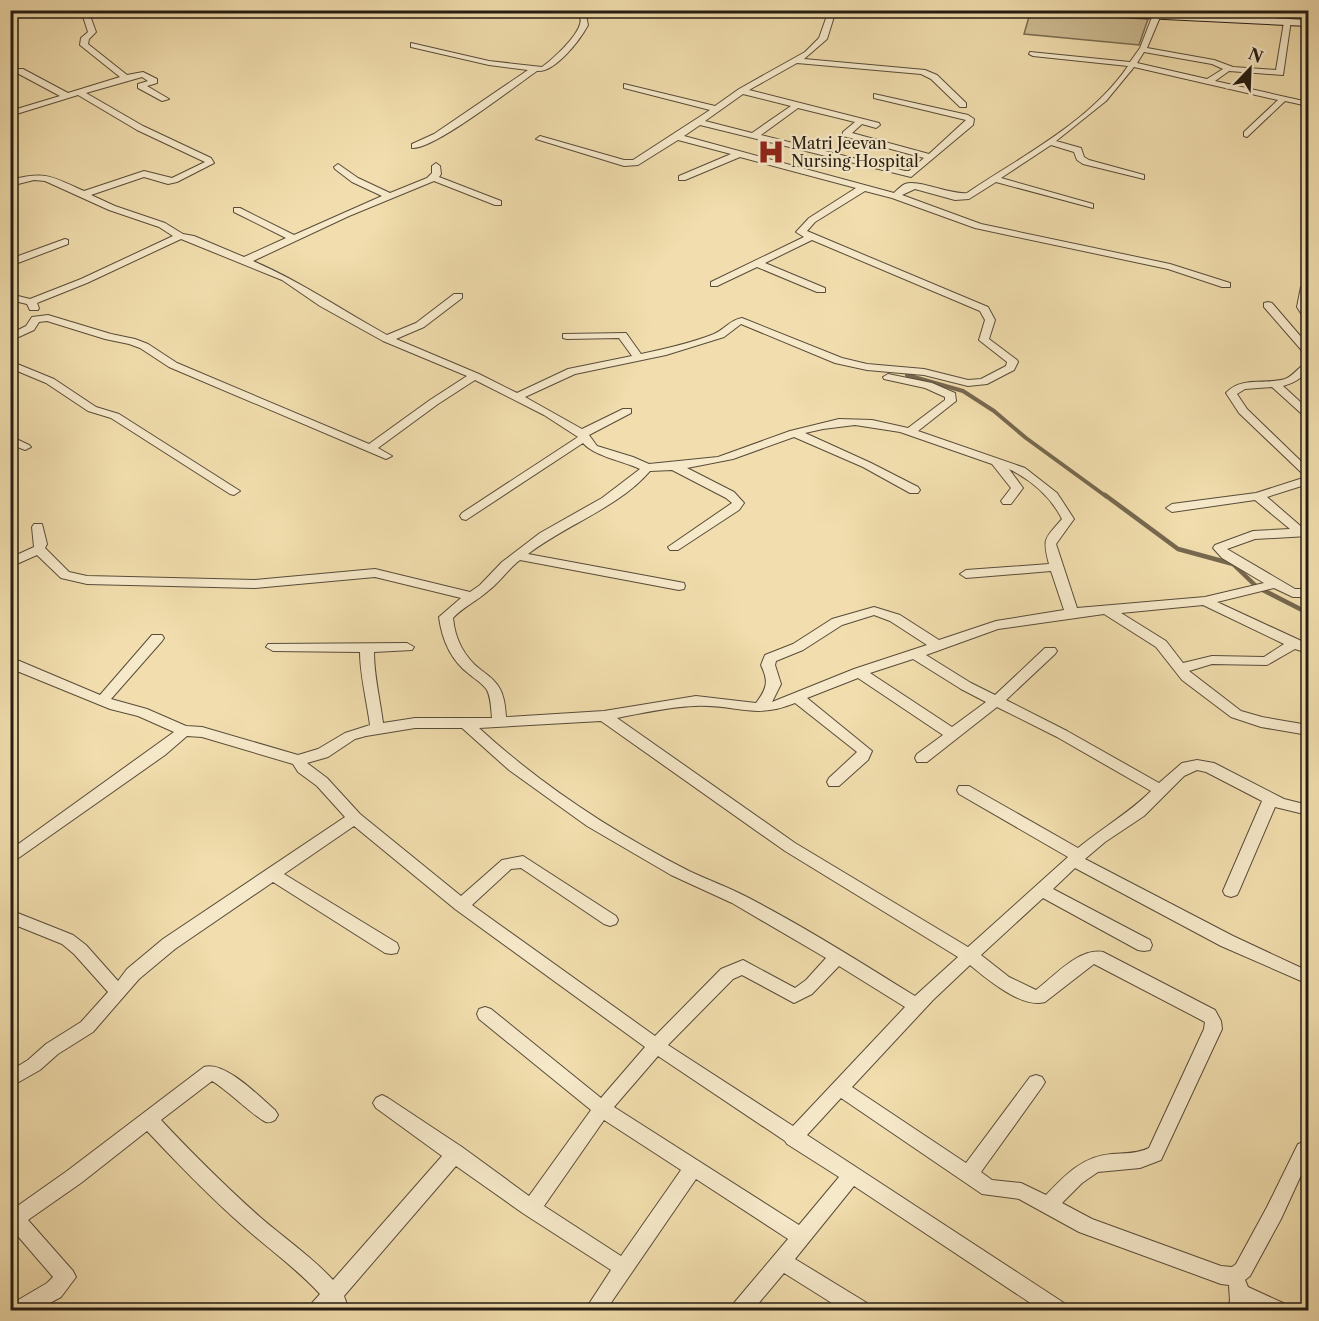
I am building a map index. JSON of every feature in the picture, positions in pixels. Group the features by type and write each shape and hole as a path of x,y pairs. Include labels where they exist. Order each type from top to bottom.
{"main road":[{"path":"1042,10 1288,22 1308,21"},
{"path":"1116,10 1155,15 1271,14 1308,21"}],"street":[{"path":"84,10 92,32 86,38 84,45 126,78"},
{"path":"414,45 472,60 543,69 551,65 582,29 585,20 581,10"},
{"path":"540,139 631,164 677,137 742,91 817,47 823,39 833,10"},
{"path":"895,195 909,186 915,186 960,198 969,196 1049,142 1096,106 1124,80 1144,50 1155,15"},
{"path":"1144,50 1214,62 1231,69 1280,73 1288,22"},
{"path":"1033,54 1135,64 1308,104"},
{"path":"796,61 930,74 963,105"},
{"path":"415,146 437,136 536,68"},
{"path":"1210,80 1231,69"},
{"path":"20,71 65,95"},
{"path":"10,114 65,95 143,74 154,81 141,86 165,99"},
{"path":"627,86 715,109"},
{"path":"742,91 876,125"},
{"path":"78,92 140,128 210,163 174,180 168,181 144,174 85,194"},
{"path":"698,122 911,174 967,127 970,119 877,96"},
{"path":"1247,134 1284,98"},
{"path":"754,136 796,105"},
{"path":"861,121 846,134 932,157"},
{"path":"677,137 895,195 978,226 1170,267 1226,285"},
{"path":"1049,142 1078,150 1080,158 1086,162 1142,177"},
{"path":"682,177 739,154"},
{"path":"244,261 434,178 437,174 436,166"},
{"path":"338,167 356,180 389,196"},
{"path":"10,183 41,177 85,194 112,208 162,225 180,236 191,238 294,283 324,304 387,339 475,376 548,413 583,436 593,448 629,459 647,468 726,458 794,434 844,422 858,422 886,425 910,432 1022,471 1054,499 1066,513 1068,519 1052,538 1050,544 1072,613"},
{"path":"434,178 498,203"},
{"path":"994,179 1090,206"},
{"path":"515,398 572,371 666,352 715,337 742,321 829,358 856,365 924,372 975,383 983,382 1012,365 1010,359 986,342 985,336 990,322 988,313 984,309 801,231 801,228 864,187"},
{"path":"237,210 293,238"},
{"path":"10,297 31,302 50,296 180,236"},
{"path":"714,284 811,237"},
{"path":"10,263 65,242"},
{"path":"756,263 821,290"},
{"path":"1306,287 1302,307 1308,316"},
{"path":"387,339 420,325 458,296"},
{"path":"31,302 36,319"},
{"path":"1268,305 1308,351"},
{"path":"36,319 48,318 144,346 173,365 386,456"},
{"path":"10,338 30,328 36,319"},
{"path":"567,336 622,334 638,357"},
{"path":"10,364 43,377 92,409 115,416 234,491"},
{"path":"1308,366 1292,380 1233,390 1232,398 1308,474"},
{"path":"856,371 918,382 951,395 950,401 910,432"},
{"path":"370,449 434,402 475,376"},
{"path":"1275,384 1308,414"},
{"path":"466,516 583,436 627,411"},
{"path":"794,434 859,462 914,490"},
{"path":"10,439 25,447"},
{"path":"996,461 1017,488 1007,501"},
{"path":"674,466 730,495 738,503 674,547"},
{"path":"500,721 494,690 460,656 449,640 446,617 471,596 485,588 506,565 544,536 606,501 638,478 647,468"},
{"path":"1172,508 1258,496 1308,480"},
{"path":"1258,496 1305,532"},
{"path":"10,563 39,549 41,544 38,527"},
{"path":"1305,532 1253,535 1219,548 1271,584 1293,593 1308,593"},
{"path":"39,549 65,574 87,580 255,584 375,573 471,596"},
{"path":"518,556 679,586"},
{"path":"966,574 1056,567"},
{"path":"10,661 102,701 142,712 184,731 202,732 298,760 323,753 350,736 377,728 415,723 531,722 604,717 649,707 696,701 760,708 775,706 908,654 915,654 996,625 1072,613 1205,602 1253,591 1271,584"},
{"path":"1205,602 1308,649"},
{"path":"1107,610 1161,644 1179,669 1236,714 1261,723 1308,730"},
{"path":"760,708 772,692 774,677 768,665 770,658 798,647 837,622 873,611 899,621 937,645"},
{"path":"102,701 157,638"},
{"path":"1179,669 1212,660 1267,661 1294,643"},
{"path":"273,647 367,649 407,647"},
{"path":"367,649 367,670 371,679 377,728"},
{"path":"922,758 996,701 1050,651"},
{"path":"915,654 966,686 1062,734 1162,791"},
{"path":"859,672 951,734"},
{"path":"798,698 865,751 863,756 834,782"},
{"path":"604,717 790,847 971,957 1016,990 1039,997 1093,957 1103,959 1198,1009 1213,1021 1213,1029 1155,1155 1147,1160 1095,1165 1084,1170 1048,1205"},
{"path":"465,723 501,758 537,786 602,828 677,873 736,898 917,1005"},
{"path":"10,858 160,751 184,731"},
{"path":"298,760 303,768 322,782 355,818 461,905 657,1046 793,1138 853,1174 1056,1311"},
{"path":"793,1138 917,1005 1077,858 1139,812 1179,772 1197,765 1209,767 1271,798 1308,810"},
{"path":"964,790 1077,858 1227,941 1308,978"},
{"path":"1231,891 1271,798"},
{"path":"10,1080 87,1027 133,974 169,944 207,916 243,896 256,884 274,875 299,854 313,848 355,818"},
{"path":"461,905 507,864 524,862 610,920"},
{"path":"274,875 391,948"},
{"path":"1042,890 1144,945"},
{"path":"10,916 63,937 75,945 107,983 119,991"},
{"path":"531,1208 602,1109 657,1046 727,974 736,968 751,969 794,996 809,986 837,957"},
{"path":"485,1014 602,1109 801,1237"},
{"path":"20,1311 54,1290 66,1276 12,1216 149,1120 195,1081 210,1072 226,1078 233,1087 269,1115"},
{"path":"968,1175 1036,1082"},
{"path":"840,1088 989,1188 1021,1191 1086,1226 1221,1275 1237,1293 1276,1311"},
{"path":"382,1103 531,1208 624,1268"},
{"path":"149,1120 212,1186 285,1251 312,1271 336,1303"},
{"path":"1237,1293 1243,1270 1274,1213 1304,1150"},
{"path":"320,1311 336,1303 456,1154"},
{"path":"595,1311 693,1168"},
{"path":"741,1311 853,1174"},
{"path":"782,1261 860,1311"}],"shaded area":[{"path":"1030,13 1148,19 1139,45 1024,34"}],"waterway":[{"path":"907,375 963,391 994,411 1026,438 1107,497"},
{"path":"1105,495 1178,549 1233,564 1257,587 1308,613"}],"place":[{"name":"Matri Jeevan Nursing Hospital","path":"771,152"}]}
